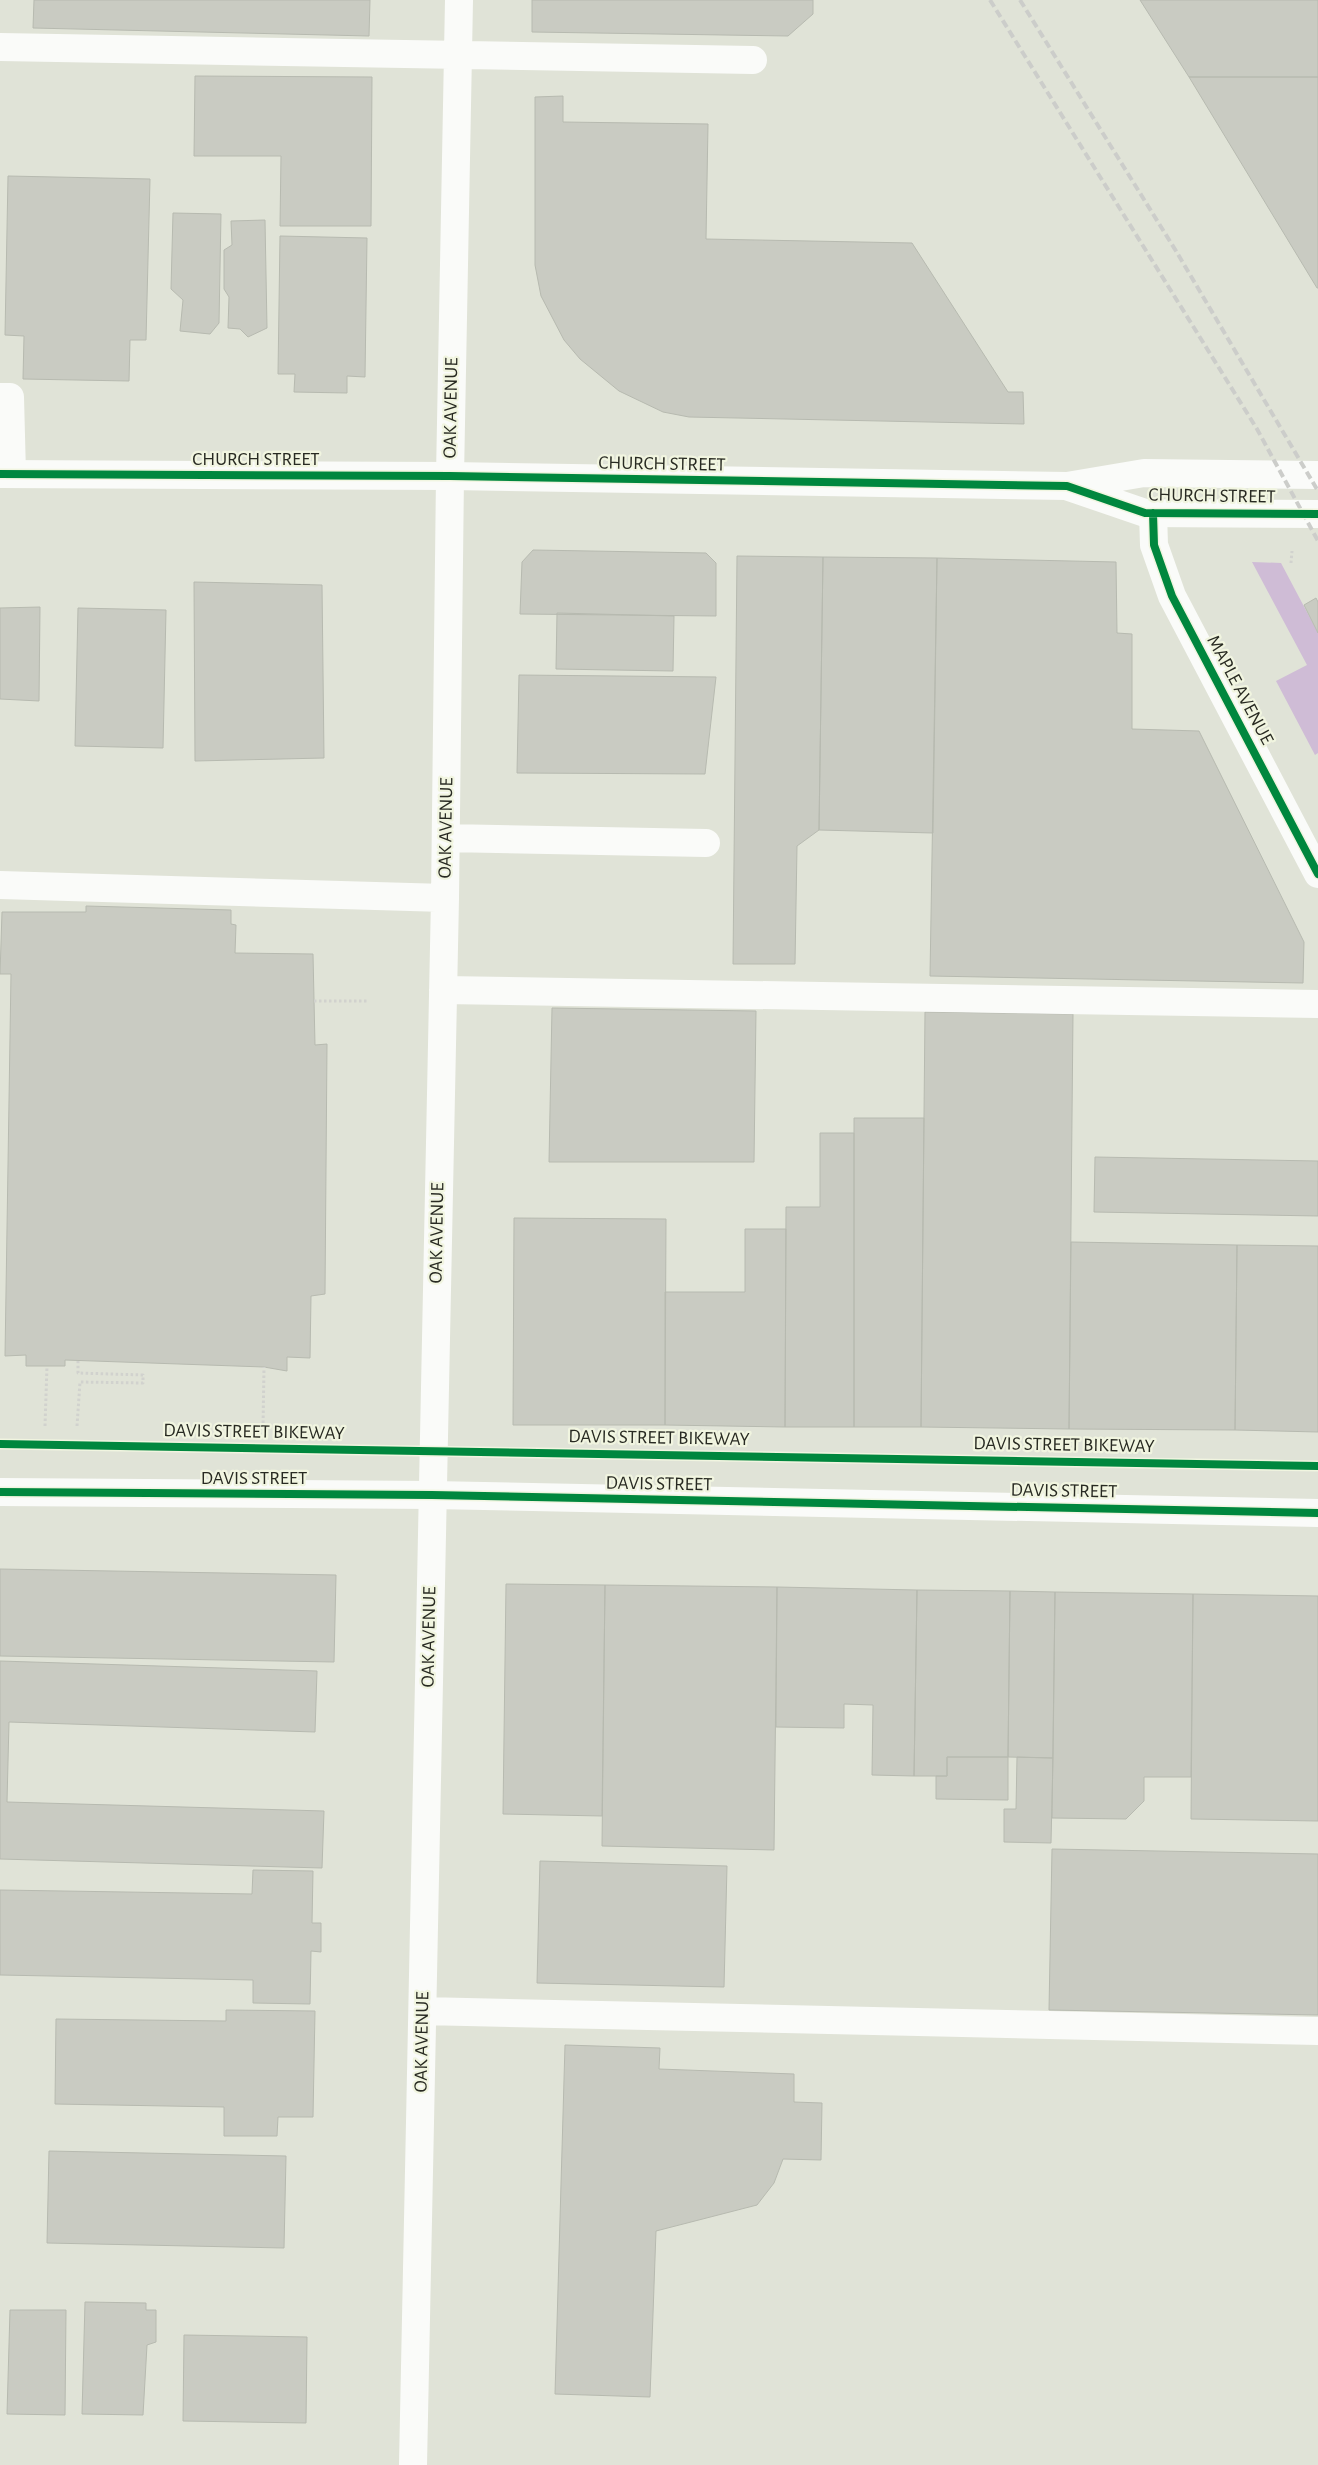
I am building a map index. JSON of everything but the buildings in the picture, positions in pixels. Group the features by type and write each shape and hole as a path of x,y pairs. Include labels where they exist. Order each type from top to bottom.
{"street":[{"name":"OAK AVENUE","path":"413,2465 445,898 450,476 459,0"},
{"path":"0,47 753,60"},
{"path":"0,397 10,396 6,474"},
{"name":"CHURCH STREET","path":"6,474 450,476 1067,486 1144,473 1318,475"},
{"name":"CHURCH STREET","path":"1067,486 1145,513 1318,514"},
{"name":"MAPLE AVENUE","path":"1153,513 1154,545 1172,596 1318,874"},
{"path":"446,838 706,843"},
{"path":"0,885 445,898"},
{"path":"443,990 1318,1004"},
{"name":"DAVIS STREET","path":"0,1492 432,1495 1318,1513"},
{"path":"422,2011 1318,2031"}],"path":[{"path":"1291,562 1292,548"},
{"path":"314,1001 367,1002"},
{"path":"77,1426 80,1382 143,1383 143,1375 78,1373 78,1361"},
{"path":"46,1426 47,1366"},
{"path":"263,1428 264,1367"}],"shaded area":[{"path":"1252,562 1281,563 1318,633 1318,753 1315,755 1276,681 1307,665"}],"railway":[{"path":"990,0 1257,429 1318,541"},
{"path":"1020,0 1176,251 1318,491"}],"cycle path":[{"path":"0,474 450,476 1067,486 1145,513 1318,514"},
{"path":"1153,513 1154,545 1172,596 1318,874"},
{"name":"DAVIS STREET BIKEWAY","path":"0,1444 1318,1466"},
{"path":"0,1492 432,1495 1318,1513"}]}
